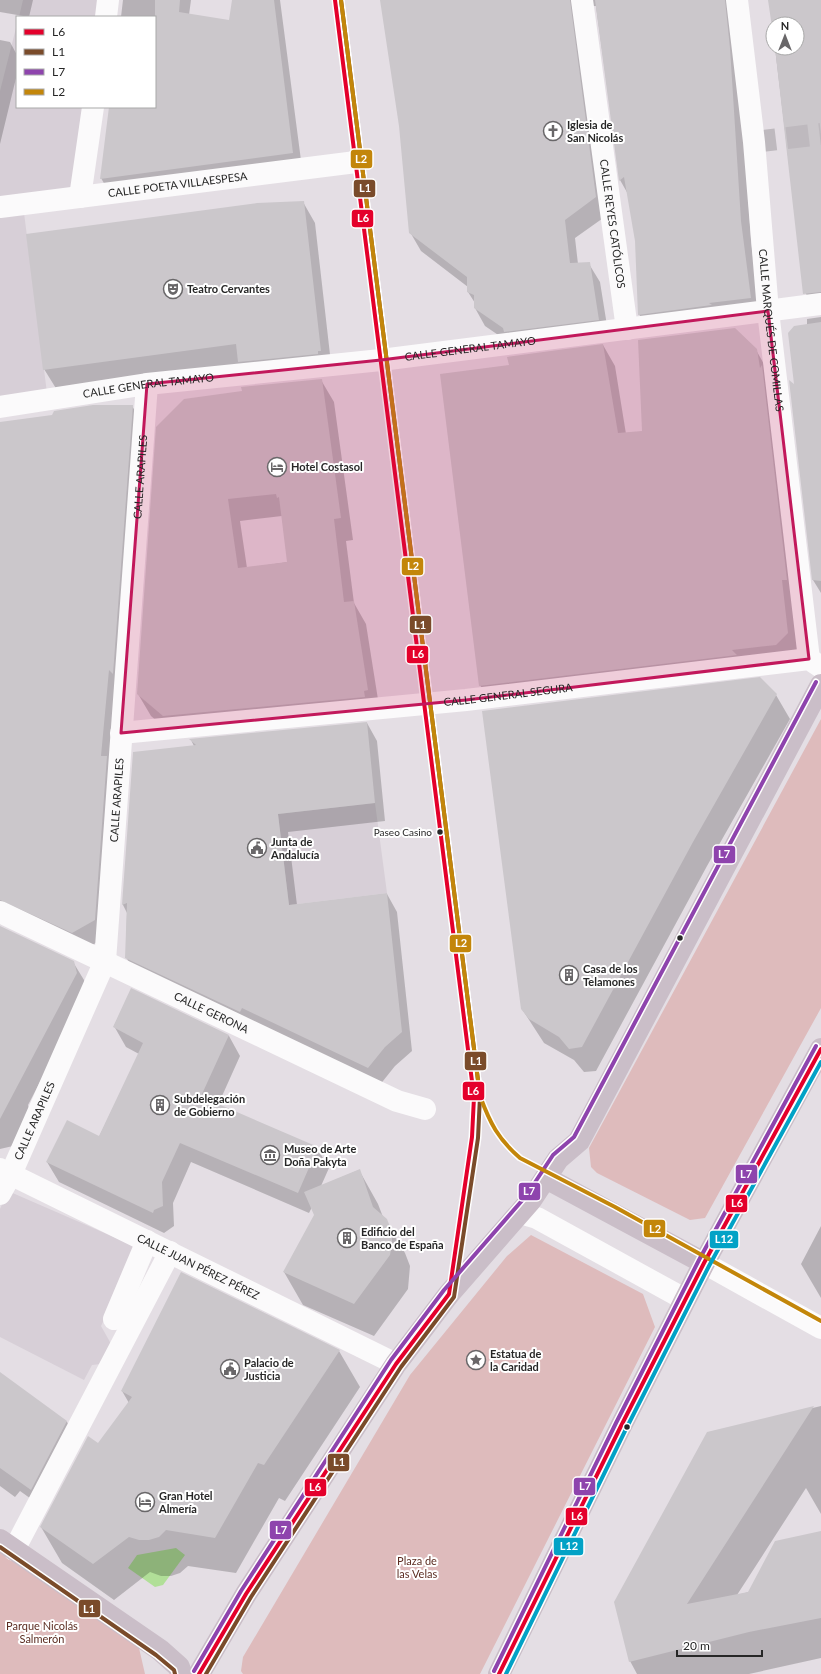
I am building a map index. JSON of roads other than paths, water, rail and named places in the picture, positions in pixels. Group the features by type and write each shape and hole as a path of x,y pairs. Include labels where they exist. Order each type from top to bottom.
{"main road":[{"path":"199,1674 246,1594 396,1364 449,1294 532,1200 558,1159 579,1141 821,685"},
{"path":"499,1674 683,1303 821,1048"},
{"path":"546,1178 704,1263"},
{"path":"7,1545 160,1650 179,1667 181,1674"}],"street":[{"path":"106,16 108,0"},
{"name":"CALLE REYES CATÓLICOS","path":"582,0 628,329"},
{"name":"CALLE MARQUÉS DE COMILLAS","path":"737,0 754,142 768,311 815,663"},
{"path":"80,197 93,108"},
{"name":"CALLE POETA VILLAESPESA","path":"0,207 356,162"},
{"name":"CALLE GENERAL TAMAYO","path":"0,408 147,384 381,360 821,304"},
{"name":"CALLE ARAPILES","path":"0,1194 5,1172 105,961 147,384"},
{"name":"CALLE GENERAL SEGURA","path":"121,733 466,700 815,663"},
{"name":"CALLE GERONA","path":"0,912 397,1101 425,1109"},
{"name":"CALLE JUAN PÉREZ PÉREZ","path":"5,1172 396,1364"},
{"path":"520,1213 537,1218 677,1295 683,1303"},
{"path":"114,1318 147,1241"},
{"path":"7,1545 170,1252"},
{"path":"704,1263 821,1328"}],"tunnel":[{"path":"754,142 821,134"}],"place":[{"name":"Iglesia de San Nicolás","path":"553,131"},
{"name":"Teatro Cervantes","path":"173,289"},
{"name":"Hotel Costasol","path":"277,467"},
{"name":"Paseo Casino","path":"440,832"},
{"name":"Junta de Andalucía","path":"257,848"},
{"name":"Casa de los Telamones","path":"569,975"},
{"name":"Subdelegación de Gobierno","path":"160,1105"},
{"name":"Museo de Arte Doña Pakyta","path":"270,1155"},
{"name":"Edificio del Banco de España","path":"347,1238"},
{"name":"Estatua de la Caridad","path":"476,1360"},
{"name":"Palacio de Justicia","path":"230,1369"},
{"name":"Gran Hotel Almería","path":"145,1502"}],"park label":[{"name":"Plaza de las Velas","path":"417,1567"},
{"name":"Parque Nicolás Salmerón","path":"42,1632"}]}
